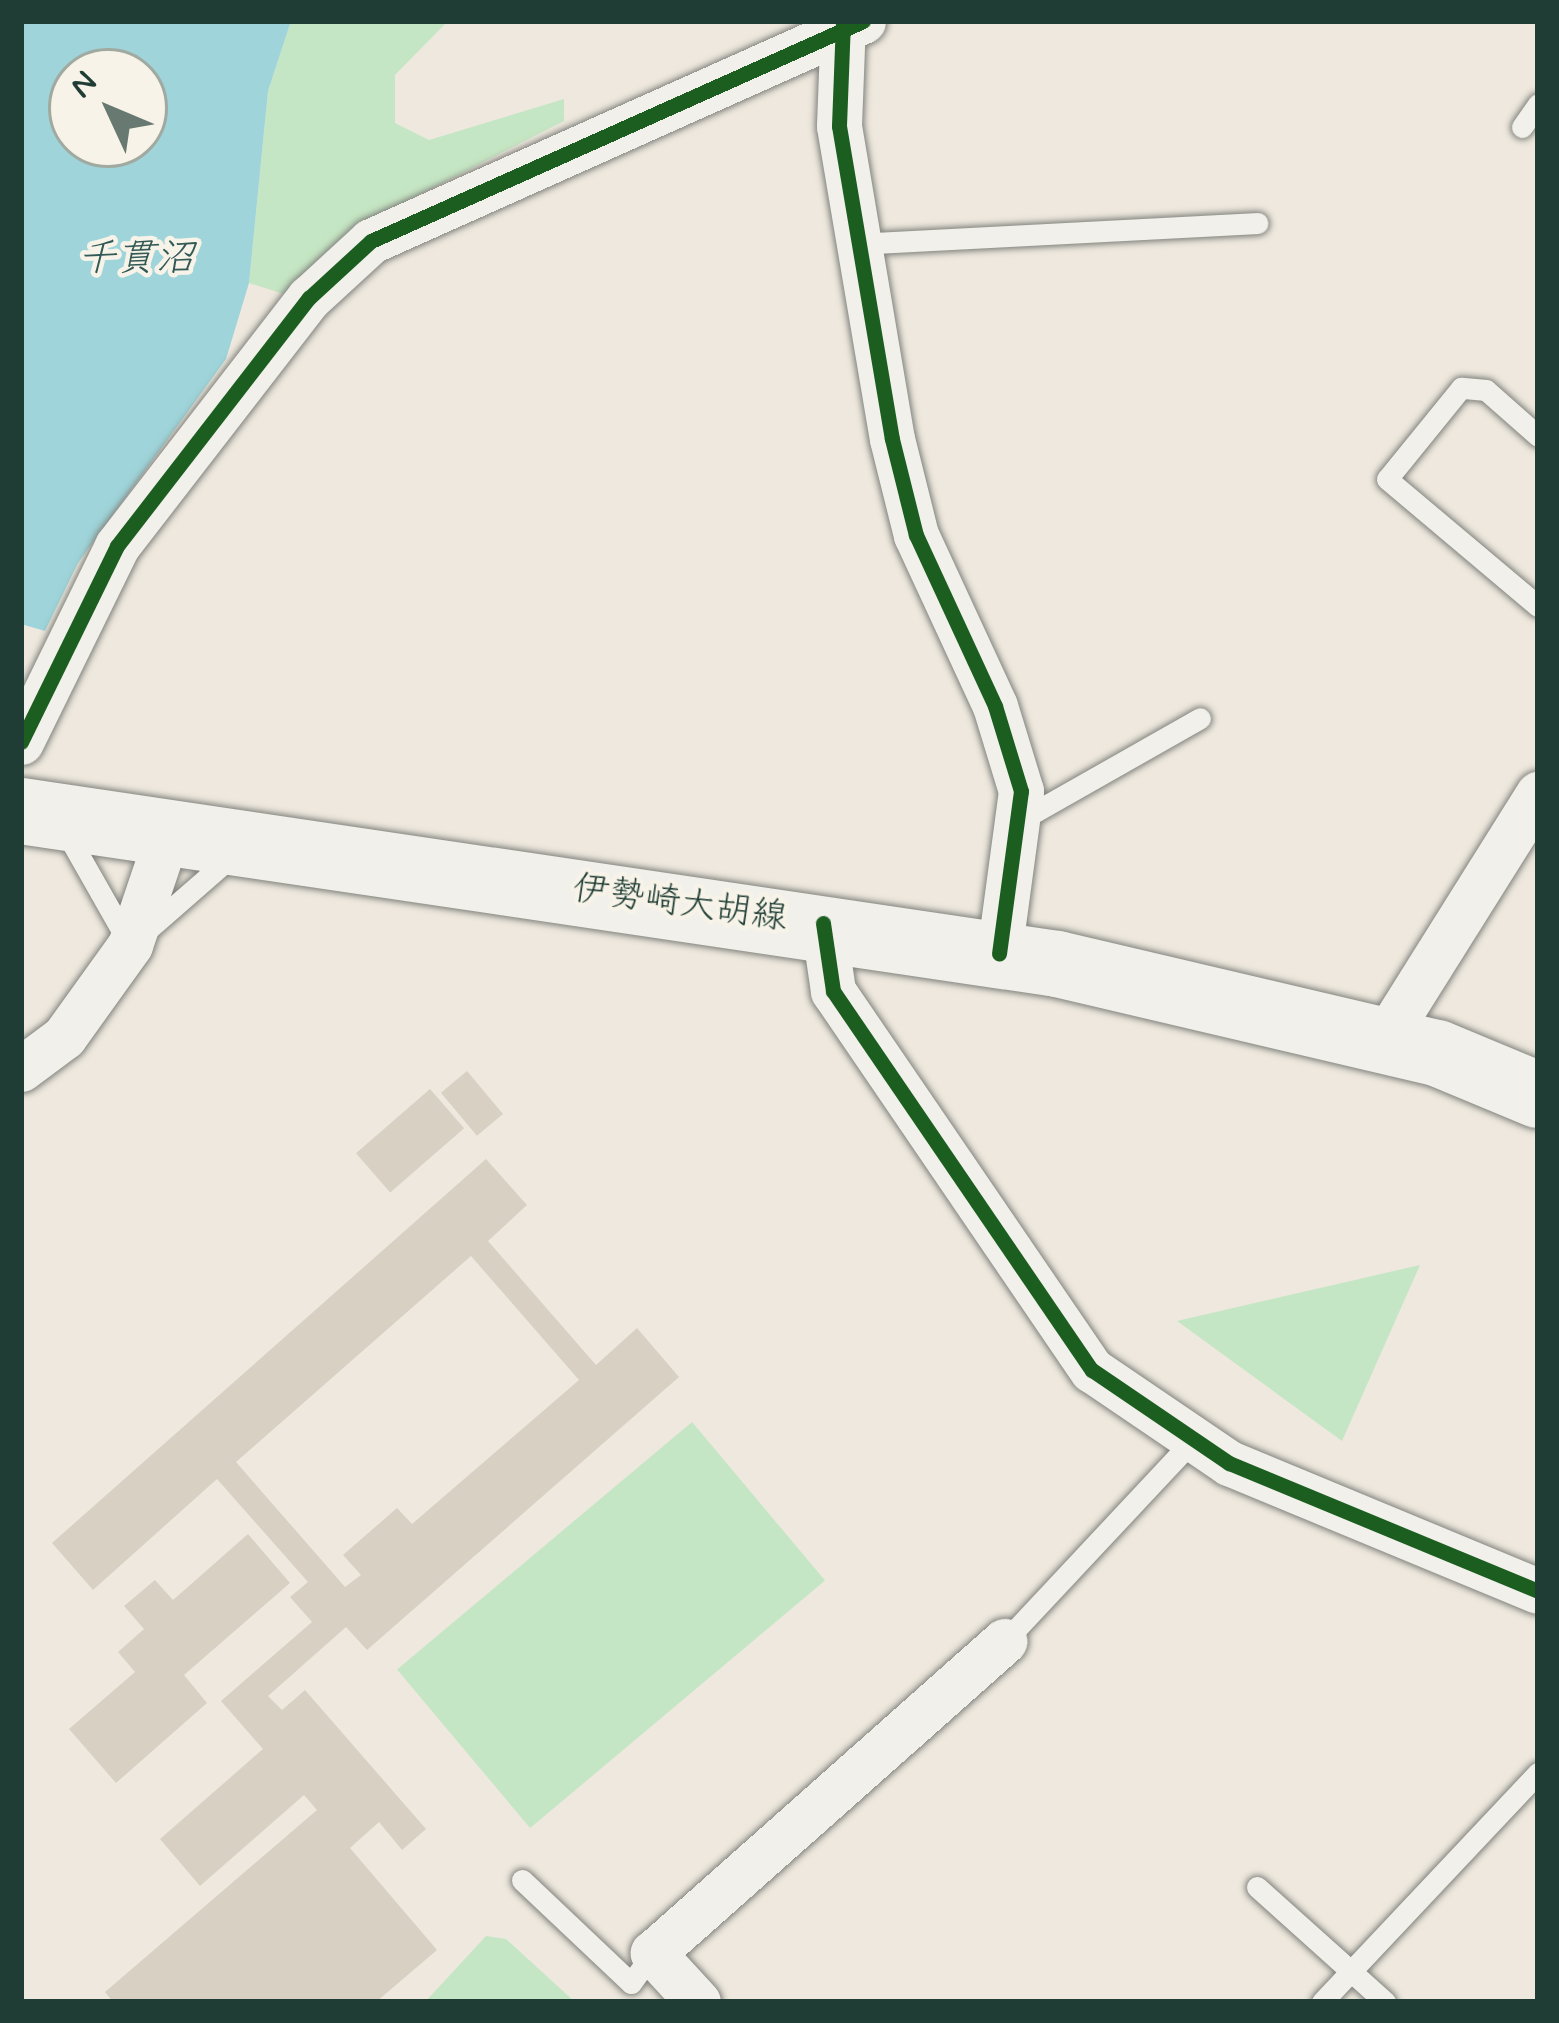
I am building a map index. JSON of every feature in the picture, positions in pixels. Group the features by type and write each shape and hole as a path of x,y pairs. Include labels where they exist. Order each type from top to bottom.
{"main road":[{"name":"伊勢崎大胡線","path":"39,813 823,923 999,954 1384,1042 1538,1095"}],"street":[{"path":"21,742 117,546 344,264 430,206 849,24 838,126 856,244 916,535 1010,744 1018,822 999,954"},
{"path":"1384,1042 1538,794"},
{"path":"21,1069 64,1037 130,945 168,832"},
{"path":"823,923 832,991 1092,1370 1191,1442 1538,1591"},
{"path":"698,2002 652,1953 1005,1641"}],"lane":[{"path":"1522,128 1538,104"},
{"path":"856,244 1257,223"},
{"path":"1538,436 1486,390 1460,388 1387,478 1538,606"},
{"path":"1018,822 1200,718"},
{"path":"39,813 130,945 246,841"},
{"path":"1005,1641 1191,1442"},
{"path":"1322,2002 1538,1773"},
{"path":"522,1880 632,1983 652,1953"},
{"path":"1257,1888 1385,2002"}],"green space":[{"path":"291,21 448,21 395,75 395,123 429,140 564,99 564,121 382,214 290,296 249,283 268,91"},
{"path":"1420,1265 1342,1441 1177,1321"},
{"path":"692,1422 825,1581 530,1828 397,1669"},
{"path":"486,1936 506,1939 575,2002 425,2002"}],"water":[{"name":"千貫沼","path":"21,21 291,21 268,91 249,283 226,359 78,563 45,631 21,624"}],"building":[{"path":"467,1071 503,1114 477,1136 441,1093"},
{"path":"430,1089 464,1128 390,1193 356,1153"},
{"path":"486,1159 527,1205 488,1241 596,1365 637,1328 679,1377 367,1650 346,1627 268,1696 282,1710 305,1690 426,1829 402,1850 379,1822 350,1848 437,1950 376,2002 113,2002 105,1992 317,1810 304,1795 200,1886 160,1839 263,1749 221,1701 312,1622 290,1597 308,1582 217,1479 93,1590 52,1543","holes":["471,1256 579,1380 412,1524 397,1508 343,1555 361,1575 345,1587 236,1462"]},
{"path":"248,1534 290,1583 184,1675 207,1703 116,1783 69,1729 135,1672 118,1652 144,1629 124,1606 155,1580 173,1600"}],"cycle path":[{"path":"843,21 839,126 892,439 916,535 995,706 1021,791 999,954"},
{"path":"21,742 117,546 309,298 371,241 863,21"},
{"path":"823,923 833,991 1092,1370 1229,1463 1538,1591"}]}
